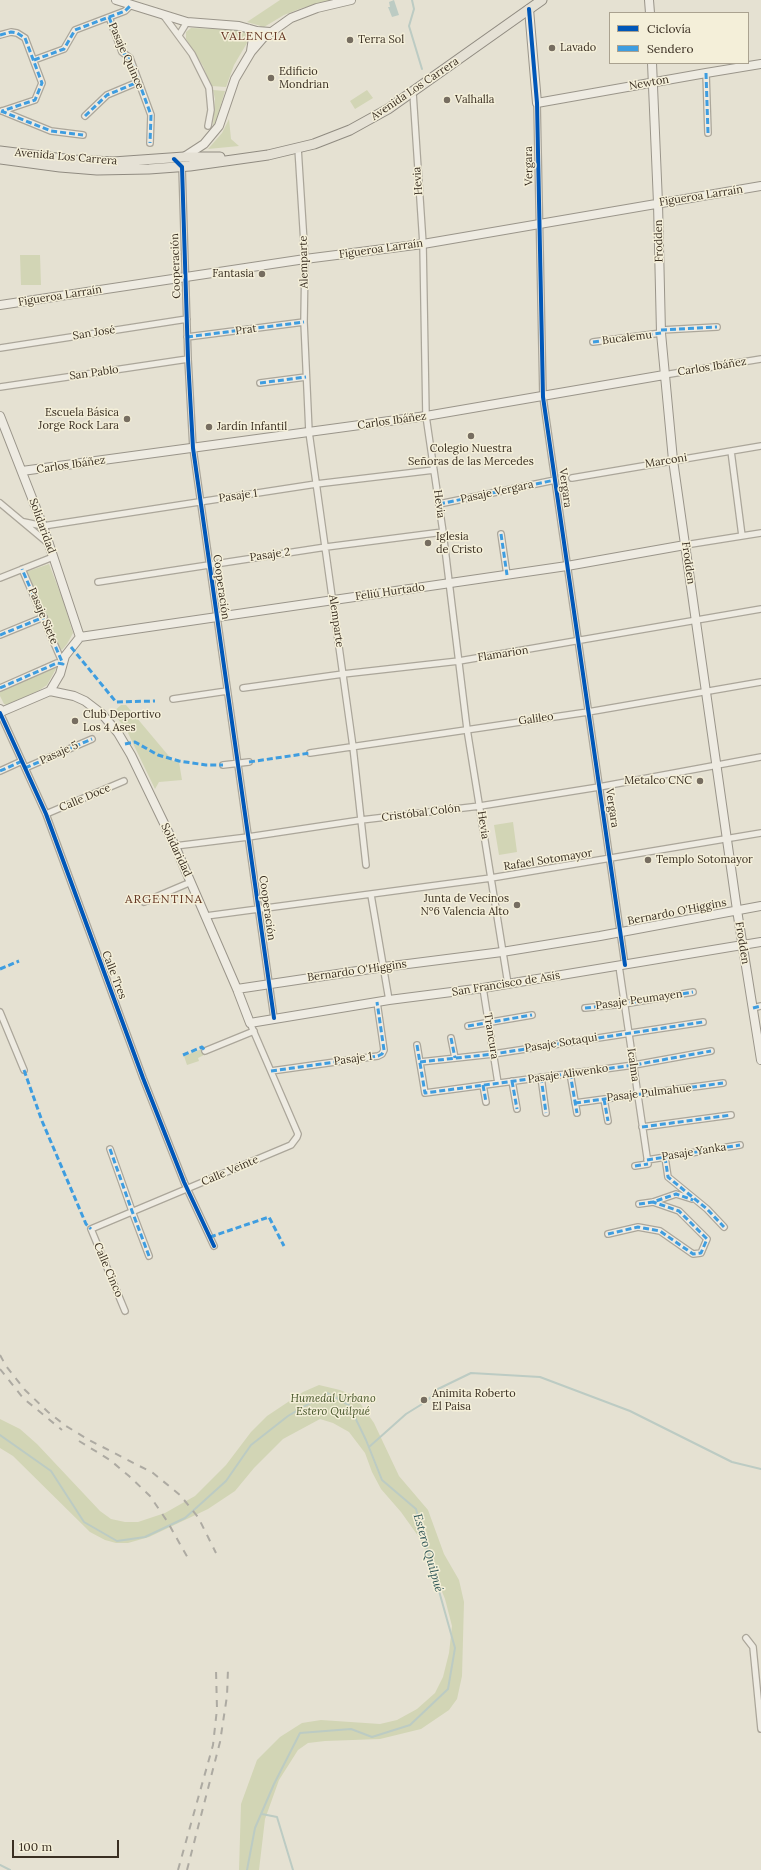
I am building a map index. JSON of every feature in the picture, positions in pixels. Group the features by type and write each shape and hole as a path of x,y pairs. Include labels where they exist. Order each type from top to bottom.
{"main road":[{"name":"Avenida Los Carrera","path":"0,159 97,170 182,167 252,157 314,144 350,130 388,110 542,0"},
{"name":"Avenida Los Carrera","path":"0,152 73,160 113,162 179,158 252,157"}],"street":[{"path":"116,0 187,22 239,26 250,30 270,32"},
{"path":"182,167 179,158 204,144 219,126 235,79 251,52 270,32 301,14 351,0"},
{"path":"649,0 650,12"},
{"path":"34,60 64,48 75,30 125,11 131,5"},
{"name":"Vergara","path":"529,9 537,103 543,397 599,787 611,859 621,932 622,966"},
{"path":"164,16 192,54 208,88 211,110 208,126"},
{"name":"Pasaje Quince","path":"109,17 122,52 130,58 151,115 150,143"},
{"path":"179,35 187,22"},
{"path":"250,30 253,38 251,52"},
{"path":"0,35 11,32 25,38 42,83 35,100 1,110"},
{"name":"Frodden","path":"652,64 658,203 661,332 673,460 737,910 757,1007 761,1060"},
{"name":"Newton","path":"537,103 653,83 706,72 761,64"},
{"path":"706,72 708,134"},
{"path":"85,116 107,95 138,82"},
{"name":"Hevia","path":"413,93 423,244 426,416 443,532 467,729 508,984"},
{"path":"1,110 51,131 83,135"},
{"name":"Alemparte","path":"298,148 305,259 304,322 309,432 353,747 366,865"},
{"name":"Cooperación","path":"182,167 187,337 193,448 274,1018"},
{"name":"Figueroa Larraín","path":"0,305 186,276 423,244 761,186"},
{"name":"San José","path":"0,348 187,319"},
{"name":"Prat","path":"187,337 304,322"},
{"name":"Bucalemu","path":"593,342 661,332 717,327"},
{"name":"San Pablo","path":"0,386 188,359"},
{"name":"Carlos Ibáñez","path":"22,471 426,416 761,359"},
{"path":"260,383 306,377"},
{"name":"Solidaridad","path":"0,416 43,526 80,637"},
{"name":"Marconi","path":"572,478 761,446"},
{"path":"731,451 742,536"},
{"name":"Pasaje 1","path":"43,526 316,484 434,470"},
{"name":"Pasaje Vergara","path":"439,504 555,480"},
{"path":"0,503 49,544"},
{"path":"24,522 43,526"},
{"name":"Pasaje 2","path":"98,582 326,547 443,532"},
{"name":"Feliú Hurtado","path":"80,637 567,566 761,533"},
{"path":"501,534 506,575"},
{"path":"0,578 53,557"},
{"name":"Pasaje Siete","path":"22,569 63,664"},
{"name":"Flamarion","path":"243,688 343,674 459,661 761,610"},
{"path":"0,635 44,617"},
{"path":"0,711 50,691 60,674 71,648 80,637"},
{"path":"0,688 57,663 63,664"},
{"name":"Galileo","path":"310,752 588,712 761,682"},
{"name":"Solidaridad","path":"50,691 74,696 85,701 102,714 110,723 130,755 191,882 298,1134"},
{"path":"173,699 227,691"},
{"name":"Calle Tres","path":"0,711 46,814 143,1078 188,1189 214,1246"},
{"name":"Pasaje 5","path":"25,768 92,739"},
{"name":"Cristóbal Colón","path":"175,846 361,820 480,806 599,787 716,764 761,757"},
{"path":"0,771 22,761"},
{"path":"223,765 249,762"},
{"name":"Calle Doce","path":"46,814 124,781"},
{"name":"Rafael Sotomayor","path":"206,916 491,878 761,833"},
{"path":"144,902 191,882"},
{"path":"371,895 389,1000"},
{"name":"Bernardo O'Higgins","path":"237,989 384,966 502,952 761,906"},
{"name":"San Francisco de Asís","path":"250,1023 389,1000 484,988 761,942"},
{"name":"Icalma","path":"622,966 624,1004 647,1162"},
{"name":"Trancura","path":"484,988 498,1083"},
{"name":"Pasaje Peumayen","path":"585,1008 624,1004 693,992"},
{"name":"Pasaje 1","path":"271,1071 378,1056 382,1054 384,1050 377,1002"},
{"path":"0,1012 24,1070"},
{"path":"468,1026 532,1015"},
{"name":"Pasaje Sotaqui","path":"420,1062 493,1054 702,1022"},
{"path":"205,1051 254,1031"},
{"path":"451,1038 455,1058"},
{"path":"417,1046 420,1062"},
{"name":"Pasaje Aliwenko","path":"420,1062 425,1092 634,1065 711,1051"},
{"path":"570,1074 577,1113"},
{"path":"541,1077 546,1113"},
{"path":"512,1081 517,1109"},
{"name":"Pasaje Pulmahue","path":"576,1103 630,1094 637,1095 723,1083"},
{"path":"483,1085 486,1102"},
{"path":"604,1099 608,1121"},
{"path":"642,1127 731,1115"},
{"name":"Calle Veinte","path":"91,1229 291,1145 296,1140 298,1134"},
{"name":"Pasaje Yanka","path":"635,1166 665,1157 740,1145"},
{"path":"110,1149 149,1256"},
{"path":"665,1157 668,1178 724,1227"},
{"path":"639,1204 653,1202 676,1194 696,1201"},
{"path":"608,1234 638,1227 660,1231 693,1254 700,1253 707,1239 679,1211 653,1202"},
{"name":"Calle Cinco","path":"91,1229 125,1311"},
{"path":"746,1638 753,1647 761,1729"}],"green space":[{"path":"280,0 336,0 302,8 284,15 264,27 247,22"},
{"path":"191,28 237,30 246,32 248,38 247,43 234,65 226,87 211,86 203,66 186,39 186,32"},
{"path":"213,90 225,91 216,121 213,126 215,99"},
{"path":"367,90 373,98 355,109 350,101"},
{"path":"229,119 231,139 239,146 208,149 222,133"},
{"path":"20,255 40,255 41,285 21,285"},
{"path":"49,564 63,600 73,633 62,650 58,647 26,572"},
{"path":"58,665 47,685 38,691 7,705 4,704 0,696 0,690"},
{"path":"121,705 126,705 173,761 179,762 182,780 159,782 155,789 128,733 113,712"},
{"path":"513,822 517,852 499,855 494,825"},
{"path":"202,1049 204,1055 198,1058 199,1061 187,1065 184,1056"},
{"name":"Humedal Urbano Estero Quilpué","path":"319,1385 340,1390 352,1395 360,1403 374,1423 399,1476 428,1510 444,1554 459,1580 464,1602 462,1676 457,1699 449,1710 421,1729 380,1739 308,1743 298,1750 279,1780 265,1819 259,1870 239,1870 241,1804 257,1760 280,1737 302,1723 321,1720 380,1724 397,1720 417,1709 435,1693 443,1677 449,1653 452,1626 445,1599 421,1540 401,1512 381,1489 372,1472 365,1453 349,1432 333,1423 320,1419 283,1439 254,1468 235,1491 208,1509 149,1537 128,1543 116,1543 105,1540 90,1532 13,1456 0,1448 0,1419 20,1429 37,1444 100,1511 111,1519 125,1522 138,1522 165,1513 195,1496 226,1465 251,1432 267,1416 303,1392"}],"shaded area":[{"path":"394,0 399,15 392,17 388,7 390,7 389,2"}],"waterway":[{"path":"412,0 414,9 409,26 422,69"},
{"path":"369,1447 406,1414 427,1401 438,1389 471,1373 540,1377 630,1411 732,1462 761,1469"},
{"name":"Estero Quilpué","path":"0,1435 51,1471 84,1522 117,1541 145,1537 185,1518 226,1481 251,1445 288,1416 327,1393 349,1405 366,1440 382,1480 416,1509 455,1648 448,1689 410,1725 372,1737 351,1729 300,1733 274,1784 255,1828 247,1870"},
{"path":"262,1814 277,1817 293,1870"},
{"path":"0,1865 10,1870"}],"railway":[{"path":"0,1355 6,1366 25,1390 48,1412 66,1426 89,1440 153,1473 180,1495 198,1517 216,1553"},
{"path":"0,1369 23,1398 62,1430"},
{"path":"79,1441 110,1460 150,1496 167,1521 189,1560"},
{"path":"187,1870 220,1742 227,1696 228,1669"},
{"path":"178,1870 213,1745 217,1709 216,1670"}],"marked path":[{"path":"34,60 64,49 75,30 125,11 131,5"},
{"path":"109,17 122,52 130,58 151,115 150,143"},
{"path":"0,35 11,32 17,33 25,38 42,83 35,100 2,111"},
{"path":"706,73 708,133"},
{"path":"85,116 107,95 138,82"},
{"path":"1,111 51,131 83,135"},
{"path":"187,337 304,322"},
{"path":"661,330 717,327"},
{"path":"593,342 661,333"},
{"path":"260,383 306,377"},
{"path":"439,504 555,480"},
{"path":"501,534 507,575"},
{"path":"0,688 57,663 63,664 22,569"},
{"path":"0,635 44,617"},
{"path":"71,647 116,702 155,701"},
{"path":"25,768 92,739"},
{"path":"125,744 135,742 158,755 179,761 206,765 223,765"},
{"path":"249,762 310,753"},
{"path":"0,771 22,761"},
{"path":"0,969 19,961"},
{"path":"585,1008 624,1004 693,992"},
{"path":"271,1071 378,1056 382,1054 384,1050 377,1002"},
{"path":"753,1008 761,1006"},
{"path":"468,1026 532,1015"},
{"path":"420,1062 493,1054 703,1022"},
{"path":"451,1038 455,1058"},
{"path":"417,1045 425,1093 634,1065 711,1051"},
{"path":"183,1055 202,1047 205,1051"},
{"path":"24,1070 42,1121 86,1224 91,1229"},
{"path":"570,1073 577,1113"},
{"path":"541,1077 546,1113"},
{"path":"512,1081 517,1109"},
{"path":"575,1103 723,1083"},
{"path":"483,1085 486,1102"},
{"path":"604,1099 608,1121"},
{"path":"642,1127 731,1115"},
{"path":"647,1160 740,1145"},
{"path":"110,1149 149,1256"},
{"path":"665,1157 668,1177 707,1209 724,1227"},
{"path":"635,1166 648,1164"},
{"path":"639,1204 653,1202 676,1194 693,1200"},
{"path":"608,1234 638,1227 660,1231 693,1254 701,1253 707,1239 679,1211 653,1202"},
{"path":"210,1237 269,1217 284,1246"}],"cycle path":[{"path":"529,9 537,103 543,397 625,965"},
{"path":"174,159 182,167 188,359 193,448 274,1018"},
{"path":"0,713 46,814 143,1078 184,1182 214,1246"}],"place":[{"name":"Terra Sol","path":"350,40"},
{"name":"Lavado","path":"552,48"},
{"name":"Edificio Mondrian","path":"271,78"},
{"name":"Valhalla","path":"447,100"},
{"name":"Fantasia","path":"262,274"},
{"name":"Escuela Básica Jorge Rock Lara","path":"127,419"},
{"name":"Jardín Infantil","path":"209,427"},
{"name":"Colegio Nuestra Señoras de las Mercedes","path":"471,436"},
{"name":"Iglesia de Cristo","path":"428,543"},
{"name":"Club Deportivo Los 4 Ases","path":"75,721"},
{"name":"Metalco CNC","path":"700,781"},
{"name":"Templo Sotomayor","path":"648,860"},
{"name":"Junta de Vecinos Nº6 Valencia Alto","path":"517,905"},
{"name":"Animita Roberto El Paisa","path":"424,1400"}],"district":[{"name":"VALENCIA","path":"254,37"},
{"name":"ARGENTINA","path":"164,900"}]}
